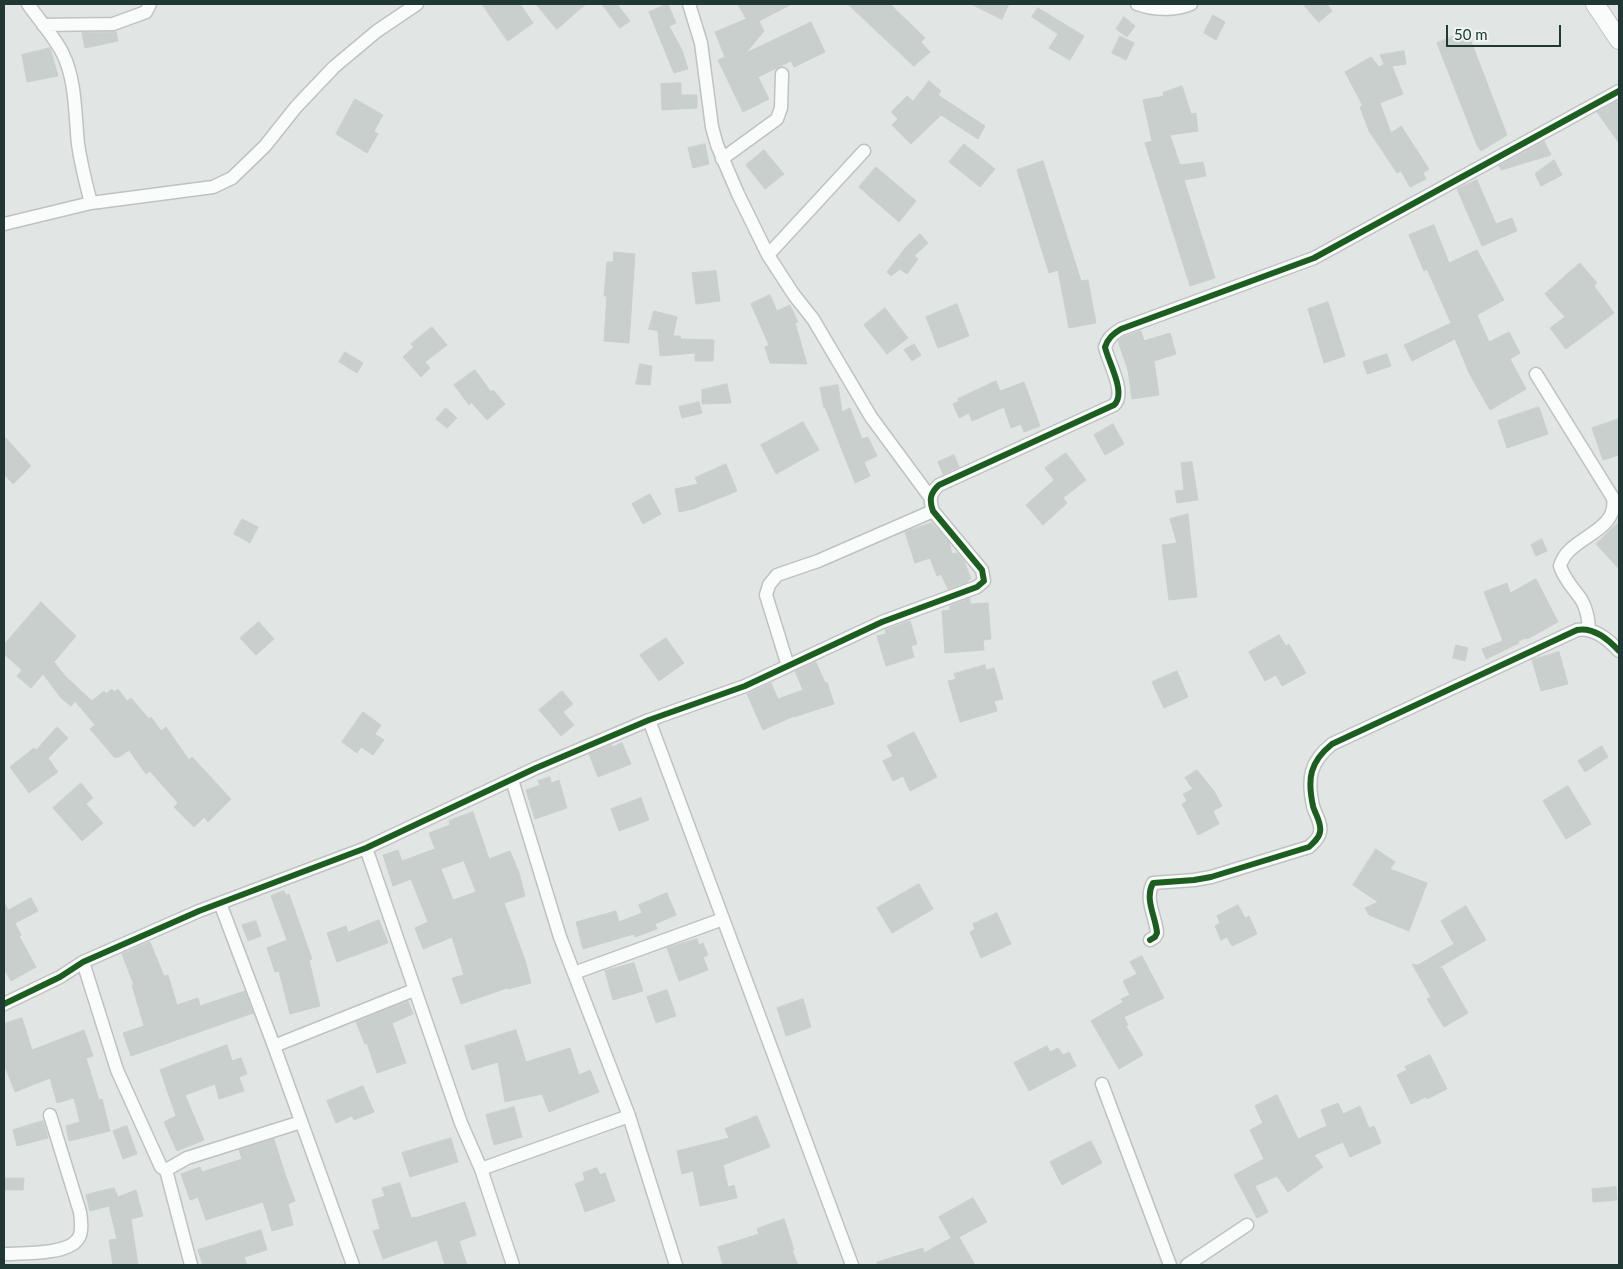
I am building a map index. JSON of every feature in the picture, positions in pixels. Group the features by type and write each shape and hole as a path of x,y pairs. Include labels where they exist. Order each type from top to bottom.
{"main road":[{"path":"1595,4 1619,40"}],"street":[{"path":"28,4 63,55 69,69 74,93 82,171 91,203"},
{"path":"43,25 113,24 146,12 150,4"},
{"path":"4,224 91,203 213,187 232,178 265,146 296,107 334,67 378,31 417,4"},
{"path":"690,4 701,42 712,127 722,158 768,255 794,295 813,319 872,417 930,497"},
{"path":"1136,4 1154,8 1180,8 1191,4"},
{"path":"722,158 777,118 781,108 782,74"},
{"path":"4,1004 60,977 83,962 220,903 366,848 512,780 649,720 745,686 882,622 981,584 984,581 982,570 933,511 930,497 939,485 1118,402 1119,391 1105,347 1107,340 1113,334 1121,329 1314,258 1619,91"},
{"path":"768,255 864,151"},
{"path":"1536,374 1613,498 1615,507 1608,522 1566,553 1560,566 1566,579 1586,609 1589,629"},
{"path":"788,666 766,595 769,584 777,575 818,561 933,511"},
{"path":"1150,940 1157,933 1149,899 1149,889 1152,883 1211,877 1308,847 1316,842 1320,832 1320,823 1313,806 1310,783 1311,770 1315,760 1332,744 1577,630 1589,629 1619,651"},
{"path":"649,720 852,1265"},
{"path":"512,780 560,937 629,1116 676,1265"},
{"path":"366,848 414,990 461,1123 481,1169 513,1265"},
{"path":"220,903 353,1265"},
{"path":"574,973 723,919"},
{"path":"83,962 117,1070 161,1167 166,1170 191,1265"},
{"path":"274,1046 414,990"},
{"path":"1102,1084 1170,1265"},
{"path":"4,1254 53,1250 71,1246 80,1237 82,1224 80,1212 50,1115"},
{"path":"481,1169 629,1116"},
{"path":"166,1170 187,1158 301,1122"},
{"path":"1187,1265 1247,1225"}],"building":[{"path":"482,4 520,4 533,23 508,41"},
{"path":"536,4 586,4 557,29"},
{"path":"602,4 617,4 630,21 620,28"},
{"path":"668,4 676,23 669,26 682,50 688,69 674,73 649,12"},
{"path":"738,4 792,4 759,21 764,31 746,53 811,22 825,52 794,67 791,61 758,77 769,99 743,112 718,60 725,57 715,32 746,19"},
{"path":"848,4 890,4 925,38 921,42 930,52 914,66"},
{"path":"971,4 1009,4 1002,19"},
{"path":"1303,4 1327,4 1332,11 1319,22"},
{"path":"1038,8 1084,36 1070,60 1049,48 1058,34 1032,17"},
{"path":"1213,15 1225,22 1216,40 1204,33"},
{"path":"1124,17 1135,26 1127,37 1116,29"},
{"path":"1467,31 1507,135 1481,151 1437,43"},
{"path":"116,32 118,41 85,48 82,33"},
{"path":"1120,36 1134,43 1126,60 1112,53"},
{"path":"50,48 58,76 27,82 22,55"},
{"path":"1404,51 1406,64 1392,66 1403,94 1380,103 1391,133 1401,126 1429,169 1423,173 1426,179 1410,187 1401,171 1397,173 1369,131 1360,107 1363,106 1345,72 1371,57 1379,67 1384,64 1380,55"},
{"path":"929,81 941,91 938,95 985,126 978,139 941,115 911,144 892,125 898,119 891,112 907,96 913,101"},
{"path":"681,83 681,95 697,95 697,108 662,110 661,84"},
{"path":"1182,86 1191,114 1196,113 1198,131 1170,135 1180,165 1203,162 1206,176 1184,180 1215,278 1190,286 1145,143 1152,141 1143,100 1164,96 1163,93"},
{"path":"355,99 383,115 374,131 378,134 367,153 336,134"},
{"path":"1619,100 1619,143 1597,112"},
{"path":"1544,141 1551,155 1501,170 1499,166"},
{"path":"705,144 709,164 693,168 688,148"},
{"path":"964,144 995,169 980,187 949,162"},
{"path":"764,150 784,174 765,189 746,165"},
{"path":"1554,160 1562,175 1541,186 1535,174"},
{"path":"1043,161 1081,281 1088,280 1096,323 1069,328 1058,270 1049,273 1017,170"},
{"path":"876,167 916,201 899,222 859,187"},
{"path":"1477,180 1496,224 1512,218 1517,231 1482,246 1457,189"},
{"path":"1434,225 1449,263 1477,250 1504,300 1477,315 1489,342 1509,332 1520,353 1510,359 1526,389 1490,410 1470,375 1455,339 1412,361 1404,345 1451,323 1427,269 1424,271 1409,235"},
{"path":"920,234 928,243 914,256 918,259 907,274 900,269 891,276 887,272 906,247"},
{"path":"614,252 635,254 629,343 604,341 607,296 604,296 607,262 613,262"},
{"path":"1580,263 1597,283 1594,286 1614,313 1566,349 1550,328 1565,317 1545,294"},
{"path":"716,271 720,301 696,304 692,273"},
{"path":"770,295 777,311 790,305 798,322 795,323 807,364 770,363 765,347 769,345 751,304"},
{"path":"1328,302 1345,356 1324,363 1308,309"},
{"path":"957,304 969,336 938,348 926,317"},
{"path":"885,308 908,338 887,354 864,325"},
{"path":"654,311 677,317 673,336 680,336 681,339 714,340 713,361 695,361 695,353 660,356 658,331 649,329"},
{"path":"432,327 447,345 425,362 430,368 421,377 403,357 414,347 411,344"},
{"path":"1141,331 1144,341 1170,333 1176,354 1154,361 1159,395 1132,399 1128,370 1118,341 1123,337"},
{"path":"914,344 921,355 912,361 904,350"},
{"path":"345,352 363,363 357,373 339,362"},
{"path":"1387,354 1391,366 1367,374 1363,362"},
{"path":"640,364 652,366 650,385 636,384"},
{"path":"475,370 491,392 493,390 505,404 487,420 471,402 469,405 454,385"},
{"path":"996,381 1000,391 1024,382 1040,426 1024,432 1021,424 1011,428 1004,407 972,421 969,413 959,418 953,404 959,401 958,399"},
{"path":"727,384 731,403 702,404 702,390"},
{"path":"838,385 842,412 850,408 862,439 868,437 877,456 864,462 870,476 855,483 824,408 820,388"},
{"path":"699,402 702,413 682,418 679,407"},
{"path":"1539,407 1548,434 1507,448 1498,421"},
{"path":"446,408 457,418 447,428 436,419"},
{"path":"1619,419 1619,455 1603,460 1592,428"},
{"path":"803,422 819,450 776,474 761,445"},
{"path":"1113,424 1124,444 1105,455 1094,435"},
{"path":"4,436 31,466 13,484 4,474"},
{"path":"1066,453 1086,480 1063,498 1067,503 1043,525 1026,505 1054,480 1045,468"},
{"path":"954,455 959,467 943,474 938,462"},
{"path":"1192,462 1198,500 1177,503 1175,491 1184,490 1181,463"},
{"path":"726,464 737,491 693,509 679,512 675,489 698,484 695,478"},
{"path":"650,494 661,514 643,524 632,504"},
{"path":"1188,514 1197,597 1169,600 1162,545 1177,543 1170,519"},
{"path":"242,519 258,527 250,543 234,534"},
{"path":"1619,522 1619,569 1596,544"},
{"path":"932,523 949,542 952,554 957,553 964,561 971,579 968,582 948,589 941,574 937,576 930,558 915,563 905,532"},
{"path":"1542,539 1547,551 1536,556 1531,545"},
{"path":"1536,579 1558,622 1486,659 1482,649 1503,641 1484,592 1507,583 1510,593"},
{"path":"970,598 970,604 988,603 991,639 983,640 984,650 945,653 942,611 950,610 950,606"},
{"path":"41,602 76,636 54,662 65,676 92,701 104,691 106,694 112,689 114,692 118,689 127,701 131,698 149,719 151,717 161,731 166,727 189,760 192,757 231,799 208,822 204,817 194,827 174,807 178,803 150,771 146,774 129,750 119,757 114,757 90,729 95,725 75,701 71,706 61,698 43,674 31,688 17,676 22,670 4,654 4,645"},
{"path":"910,621 917,644 911,646 914,657 886,666 877,636 886,634 885,630"},
{"path":"259,622 274,639 256,655 240,638"},
{"path":"1279,635 1286,646 1289,644 1306,673 1282,686 1276,675 1265,681 1249,652"},
{"path":"666,638 684,663 659,681 640,655"},
{"path":"1456,645 1468,648 1465,661 1453,658"},
{"path":"1559,652 1568,684 1541,691 1532,660"},
{"path":"816,662 825,683 827,682 834,704 794,716 763,730 747,694 771,683 778,699 803,690 795,671"},
{"path":"985,665 986,670 994,668 1003,699 994,701 997,711 960,722 948,681 956,679 954,674"},
{"path":"1177,671 1188,697 1164,708 1152,682"},
{"path":"562,691 573,704 563,712 574,725 561,736 539,710"},
{"path":"363,712 381,725 375,734 384,740 373,755 361,747 357,753 342,742"},
{"path":"57,727 68,738 48,758 58,772 29,793 10,767 34,748 36,750"},
{"path":"914,732 937,777 910,791 903,776 893,781 883,761 893,756 887,746"},
{"path":"622,743 631,764 598,777 589,754"},
{"path":"1602,746 1608,757 1585,772 1578,761"},
{"path":"1197,770 1214,791 1222,806 1213,811 1219,824 1198,835 1182,804 1187,801 1183,794 1193,789 1185,778"},
{"path":"550,777 551,783 559,780 567,808 535,819 526,790 540,785 538,781"},
{"path":"81,783 93,798 86,804 103,823 82,841 53,808"},
{"path":"1568,786 1591,824 1566,839 1543,801"},
{"path":"641,798 649,820 619,831 611,809"},
{"path":"473,812 489,859 510,851 519,873 525,896 504,903 525,960 531,983 507,988 461,1004 452,978 464,975 452,937 423,949 415,928 428,922 411,879 393,886 383,855 398,850 402,861 435,849 429,833 450,825 449,821","holes":["464,861 476,892 453,900 441,869"]},
{"path":"1376,849 1395,862 1390,869 1427,883 1409,931 1369,915 1365,908 1378,902 1353,885"},
{"path":"919,884 933,909 892,933 877,908"},
{"path":"284,891 286,895 289,894 312,959 309,960 320,1006 290,1014 279,971 275,972 267,948 287,940 271,896"},
{"path":"667,893 676,915 655,924 657,929 635,937 634,934 583,949 576,922 616,911 619,922 642,913 639,905"},
{"path":"31,898 38,911 15,923 21,935 19,936 36,967 11,981 4,969 4,902 8,910"},
{"path":"1238,905 1245,918 1249,916 1257,934 1232,946 1227,937 1221,940 1215,926 1220,923 1217,916"},
{"path":"1466,906 1486,940 1438,968 1442,968 1468,1013 1444,1027 1427,999 1431,997 1412,964 1418,965 1454,944 1441,921"},
{"path":"997,913 1011,944 981,958 970,932 975,929 973,924"},
{"path":"379,920 388,943 337,962 327,933 346,926 348,932"},
{"path":"256,921 261,936 248,941 242,925"},
{"path":"697,939 699,945 703,943 708,955 703,957 708,970 679,981 667,948"},
{"path":"150,942 164,976 168,975 177,1005 198,998 200,1006 245,991 253,1013 131,1056 123,1033 144,1026 132,985 134,985 122,954"},
{"path":"1142,956 1164,998 1124,1017 1128,1025 1126,1026 1143,1055 1119,1069 1091,1021 1123,1002 1121,999 1130,995 1123,981 1137,974 1130,962"},
{"path":"634,963 643,991 613,1000 605,971"},
{"path":"667,990 676,1016 656,1023 647,997"},
{"path":"803,999 811,1027 786,1036 777,1008"},
{"path":"408,1001 413,1014 392,1023 406,1063 377,1073 367,1043 365,1044 356,1022"},
{"path":"22,1018 32,1050 84,1030 93,1056 86,1058 99,1100 102,1099 110,1131 69,1141 66,1126 80,1122 74,1098 57,1103 50,1078 15,1092 4,1064 4,1024"},
{"path":"516,1030 526,1062 570,1048 579,1075 590,1070 599,1092 549,1112 542,1094 505,1102 498,1062 472,1070 465,1046"},
{"path":"227,1045 232,1061 241,1058 247,1074 239,1077 244,1091 219,1099 215,1084 185,1095 204,1140 177,1151 164,1122 176,1116 160,1070"},
{"path":"1047,1046 1050,1052 1058,1048 1063,1055 1069,1052 1076,1066 1029,1091 1014,1063"},
{"path":"1430,1055 1447,1089 1427,1099 1426,1097 1411,1104 1397,1075 1407,1070 1405,1067"},
{"path":"363,1086 374,1112 354,1120 352,1116 336,1123 327,1101"},
{"path":"1277,1095 1298,1139 1327,1126 1321,1110 1338,1103 1343,1114 1360,1106 1369,1128 1374,1126 1381,1143 1350,1157 1343,1142 1314,1155 1323,1167 1288,1192 1277,1176 1255,1186 1268,1212 1257,1218 1234,1175 1264,1159 1250,1130 1263,1123 1255,1106"},
{"path":"514,1107 522,1137 494,1145 486,1115"},
{"path":"757,1116 770,1147 723,1165 728,1187 734,1185 737,1198 700,1206 693,1171 682,1174 677,1151 729,1138 725,1129"},
{"path":"43,1121 48,1138 17,1146 13,1130"},
{"path":"127,1126 137,1154 123,1159 113,1131"},
{"path":"451,1138 458,1162 410,1177 402,1153"},
{"path":"274,1139 295,1201 288,1204 293,1225 272,1231 263,1202 206,1220 198,1197 190,1200 181,1174 200,1167 202,1172 242,1159 239,1150"},
{"path":"1091,1141 1102,1163 1062,1185 1050,1162"},
{"path":"597,1168 600,1175 605,1173 615,1201 585,1212 575,1184 585,1180 583,1173"},
{"path":"4,1178 24,1178 23,1190 4,1190"},
{"path":"400,1183 411,1218 465,1202 476,1235 459,1241 467,1265 445,1265 437,1240 383,1259 373,1231 380,1229 372,1200 385,1196 382,1188"},
{"path":"1616,1187 1617,1200 1593,1202 1592,1189"},
{"path":"114,1188 118,1197 136,1190 143,1216 131,1219 138,1265 113,1265 109,1240 117,1239 109,1206 90,1211 86,1195"},
{"path":"973,1198 987,1222 959,1237 975,1265 877,1265 877,1262 923,1248 924,1253 951,1238 939,1217"},
{"path":"784,1219 798,1265 723,1265 718,1247 759,1234 757,1229"},
{"path":"261,1230 267,1250 244,1257 247,1265 203,1265 198,1250"}],"cycle path":[{"path":"4,1004 60,977 83,962 199,911 366,848 536,768 649,720 745,686 882,622 977,587 984,581 982,570 933,511 931,503 932,494 939,485 1114,405 1117,400 1118,385 1105,347 1109,339 1121,329 1314,258 1619,91"},
{"path":"1150,940 1157,933 1150,902 1153,883 1211,877 1309,847 1316,841 1320,829 1311,796 1312,771 1319,757 1332,744 1577,630 1595,632 1605,638 1619,651"}]}
